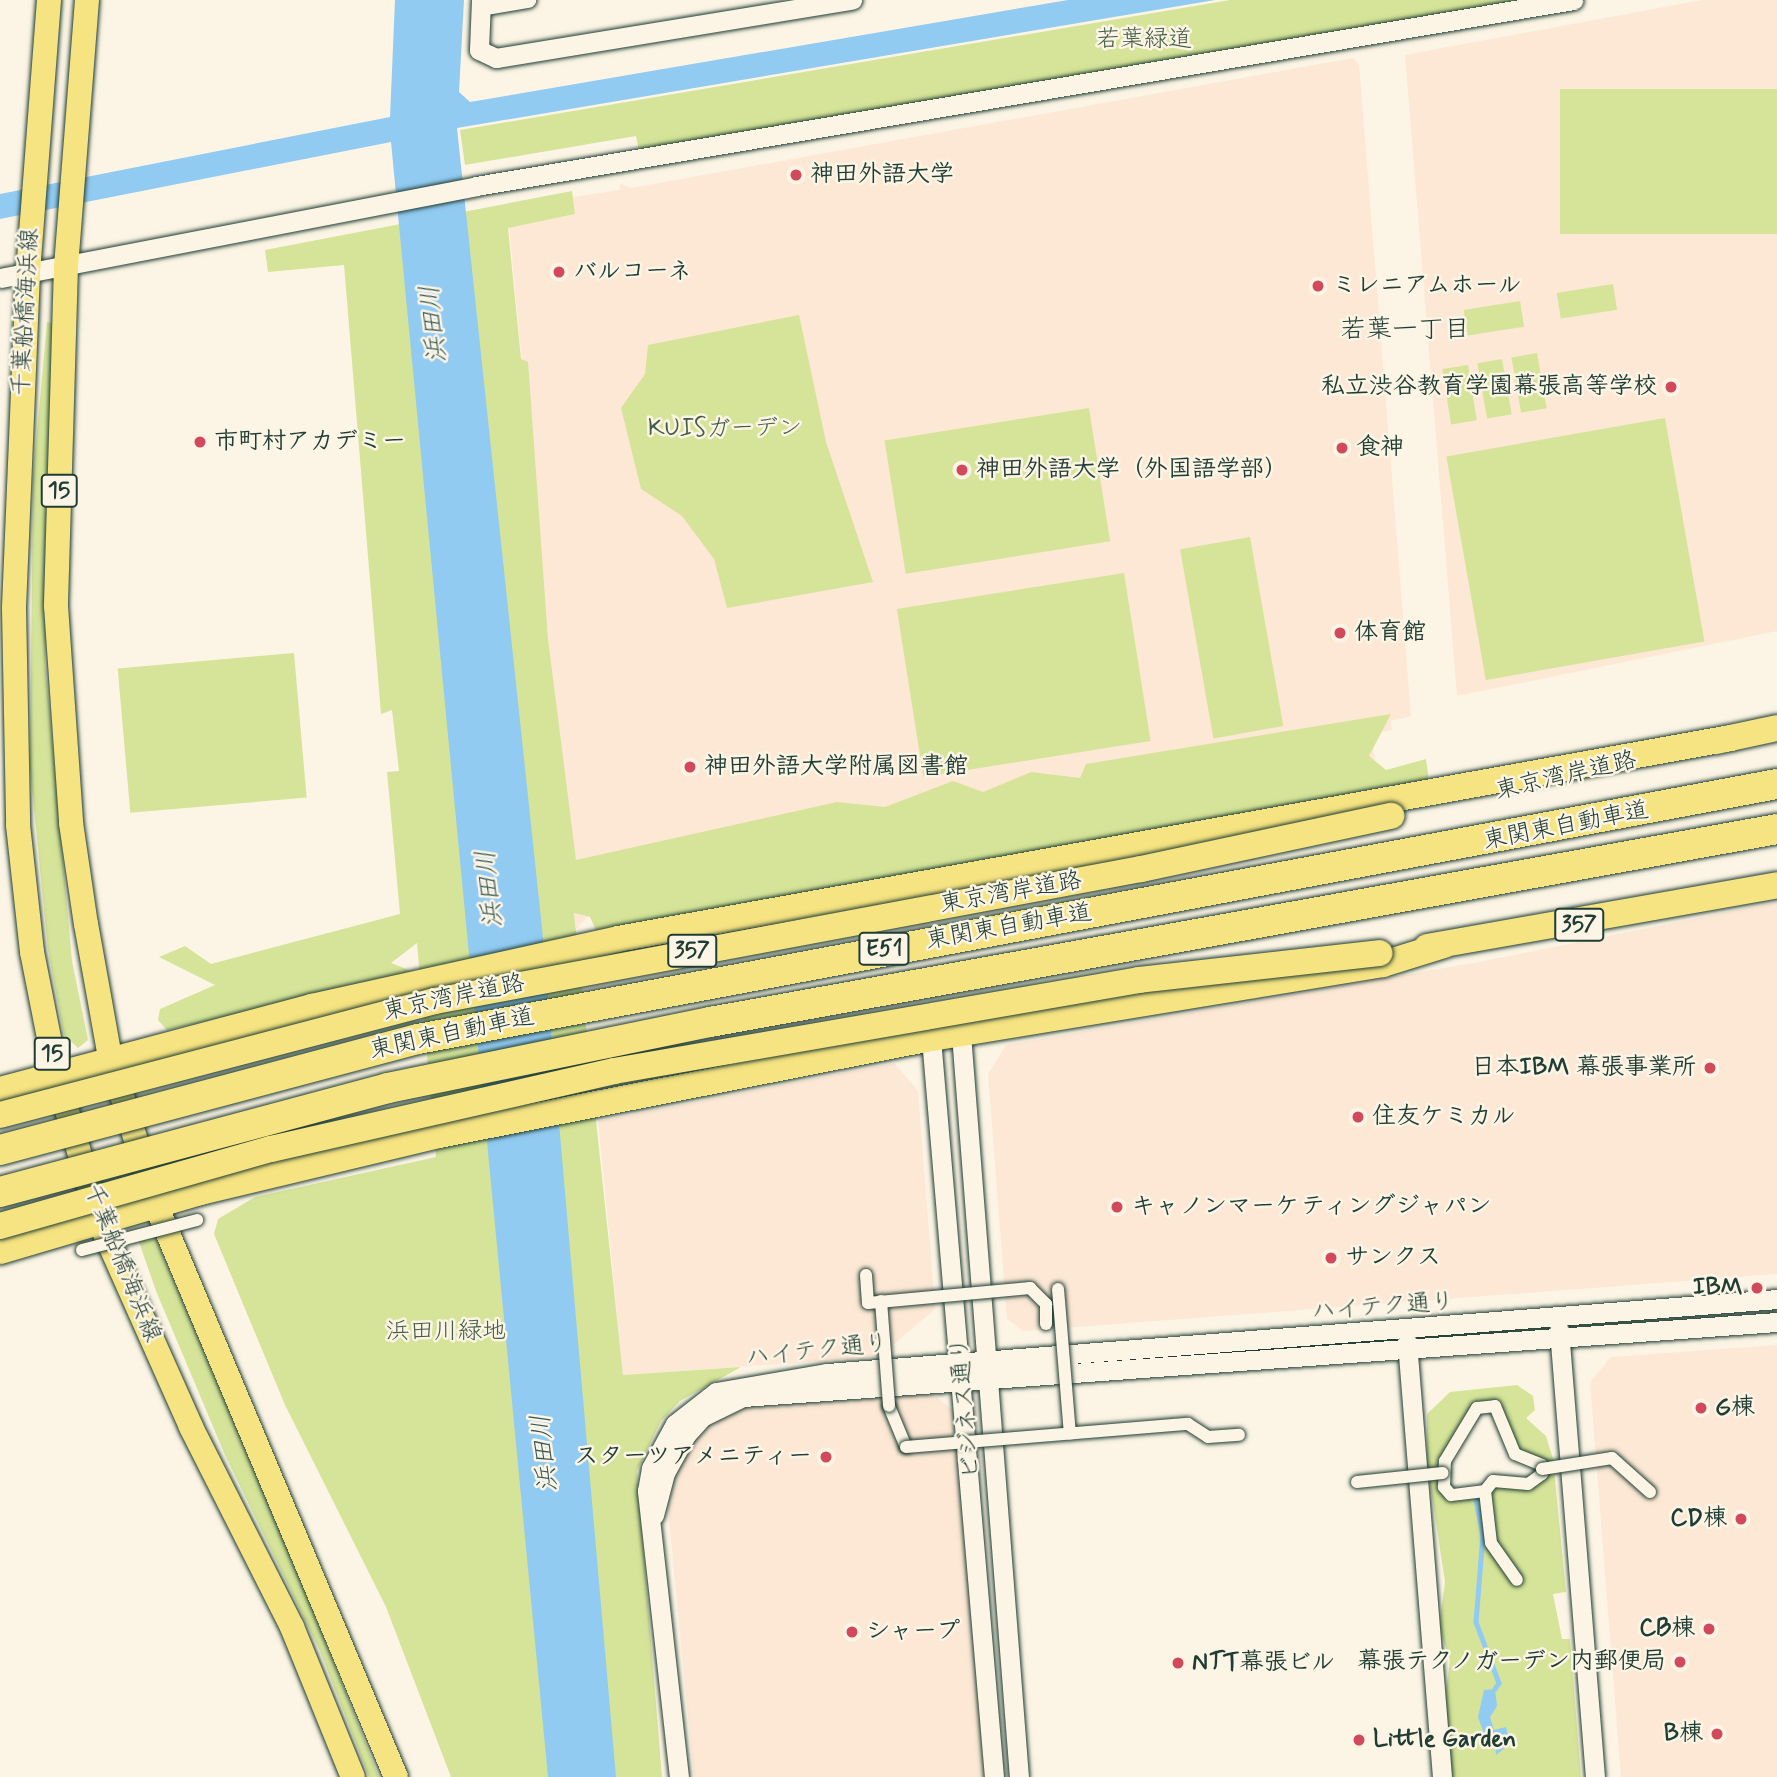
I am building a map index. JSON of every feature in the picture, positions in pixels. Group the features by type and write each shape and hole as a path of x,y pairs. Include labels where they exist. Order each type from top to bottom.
{"highway":[{"name":"東京湾岸道路","path":"0,1115 435,1001 1128,872 1391,816 1777,728"},
{"path":"0,1090 110,1057 312,1007 618,939 1731,738"},
{"name":"東関東自動車道","path":"0,1150 418,1039 1777,785"},
{"name":"東関東自動車道","path":"0,1192 388,1088 710,1022 1777,829"},
{"name":"357","path":"0,1226 271,1149 614,1071 1113,984 1444,945 1777,885"},
{"name":"357","path":"0,1251 99,1220 439,1135 932,1038 1383,964 1444,945"}],"main road":[{"name":"千葉船橋海浜線","path":"49,0 28,273 14,608 17,812 32,952 56,1073 99,1220 191,1427 292,1627 354,1777"},
{"name":"千葉船橋海浜線","path":"88,0 66,266 56,606 71,823 110,1057 156,1205 396,1777"}],"street":[{"path":"528,0 481,4 479,50 496,58 815,3 852,0"},
{"path":"0,278 476,186 1573,0"},
{"name":"ビジネス通り","path":"961,1034 1019,1777"},
{"name":"ビジネス通り","path":"932,1038 994,1777"},
{"path":"82,1250 197,1220"},
{"path":"866,1275 868,1303 1030,1288 1055,1298"},
{"path":"1046,1324 1055,1298"},
{"path":"1055,1298 1070,1434"},
{"name":"ハイテク通り","path":"679,1777 647,1491 661,1447 694,1406 716,1392 767,1379 962,1371 1777,1299"},
{"path":"881,1301 891,1422 906,1447 1188,1424 1208,1437 1239,1435"},
{"path":"1558,1318 1595,1777"},
{"name":"ハイテク通り","path":"987,1369 1408,1353 1777,1322"},
{"path":"1406,1330 1443,1777"},
{"path":"1542,1469 1528,1484 1493,1481 1485,1491 1451,1495 1443,1473 1477,1408 1495,1406 1515,1454 1542,1469 1612,1458 1650,1492"},
{"path":"1357,1482 1443,1473"},
{"path":"1485,1491 1491,1543 1517,1580"}],"shaded area":[{"path":"1702,0 1777,0 1777,631 1457,696 1405,55"},
{"name":"神田外語大学（外国語学部）","path":"1353,58 1359,64 1411,716 1391,721 1392,730 1371,734 1376,766 603,900 576,929 509,227 575,214 573,197 620,190 620,184 631,188"},
{"path":"1777,902 1777,1274 1023,1331 1007,1319 988,1074 1006,1045 1484,961"},
{"path":"894,1063 918,1091 935,1309 879,1357 623,1375 598,1121"},
{"path":"1777,1345 1777,1777 1621,1777 1590,1382 1611,1357"},
{"path":"927,1389 955,1412 987,1777 694,1777 668,1508 678,1461 710,1420 748,1401"}],"green space":[{"name":"若葉緑道","path":"1230,0 1529,0 639,151 636,136 465,165 460,130"},
{"path":"1560,89 1777,89 1777,234 1560,234"},
{"name":"浜田川緑地","path":"572,191 575,214 508,228 521,359 528,362 548,639 576,860 837,802 885,807 953,781 983,792 1031,772 1080,778 1086,764 1391,714 1369,756 1386,770 1426,759 1429,781 598,935 590,917 574,913 623,1375 741,1367 680,1401 661,1421 637,1471 662,1777 451,1777 386,1607 285,1405 214,1234 218,1219 255,1197 436,1157 417,943 391,963 417,973 167,1030 158,1020 160,1009 215,985 159,957 185,946 211,964 400,914 387,772 399,771 392,710 381,714 344,265 268,272 265,250"},
{"path":"1613,284 1617,310 1561,319 1557,293"},
{"path":"1520,301 1524,327 1468,336 1464,310"},
{"name":"KUISガーデン","path":"799,315 826,442 873,582 727,608 714,559 682,516 641,489 621,408 645,374 648,345"},
{"path":"47,322 52,323 45,663 72,961 88,1040 78,1048 64,1035 48,950 30,768 33,477"},
{"path":"1537,353 1547,408 1521,413 1511,358"},
{"path":"1502,359 1512,414 1487,418 1477,363"},
{"path":"1468,365 1477,420 1451,424 1442,369"},
{"path":"1089,408 1110,541 906,574 885,440"},
{"path":"1665,418 1704,642 1486,680 1446,457"},
{"path":"1250,537 1283,726 1213,738 1180,549"},
{"path":"1124,573 1151,741 923,777 897,609"},
{"path":"294,653 307,797 130,813 118,668"},
{"path":"154,1234 303,1585 379,1777 369,1777 320,1651 225,1455 156,1291 138,1239"},
{"path":"1517,1385 1533,1396 1535,1410 1526,1418 1546,1436 1553,1459 1566,1592 1553,1594 1562,1639 1570,1639 1581,1777 1452,1777 1445,1698 1450,1660 1439,1628 1445,1582 1427,1463 1427,1414 1450,1392","holes":["1494,1406 1529,1465 1542,1465 1527,1484 1493,1481 1457,1497 1444,1487 1454,1447 1477,1408"]}],"water":[{"name":"浜田川","path":"395,0 464,0 459,92 470,102 1068,0 1215,0 457,128 542,928 616,1777 548,1777 391,142 0,219 0,194 390,117"},
{"path":"1495,1689 1497,1706 1490,1717 1494,1730 1506,1727 1510,1744 1496,1755 1494,1735 1485,1737 1478,1717 1484,1690"}],"waterway":[{"path":"1475,1494 1483,1535 1476,1622 1499,1683 1495,1689"}],"place":[{"name":"神田外語大学","path":"796,175"},
{"name":"バルコーネ","path":"559,272"},
{"name":"ミレニアムホール","path":"1318,286"},
{"name":"私立渋谷教育学園幕張高等学校","path":"1671,387"},
{"name":"市町村アカデミー","path":"200,442"},
{"name":"食神","path":"1342,448"},
{"name":"神田外語大学（外国語学部）","path":"962,470"},
{"name":"体育館","path":"1340,633"},
{"name":"神田外語大学附属図書館","path":"690,767"},
{"name":"日本IBM 幕張事業所","path":"1710,1068"},
{"name":"住友ケミカル","path":"1358,1117"},
{"name":"キャノンマーケティングジャパン","path":"1117,1207"},
{"name":"サンクス","path":"1331,1258"},
{"name":"IBM","path":"1757,1288"},
{"name":"G棟","path":"1701,1408"},
{"name":"スターツアメニティー","path":"826,1457"},
{"name":"CD棟","path":"1741,1519"},
{"name":"CB棟","path":"1709,1629"},
{"name":"シャープ","path":"852,1632"},
{"name":"幕張テクノガーデン内郵便局","path":"1680,1662"},
{"name":"NTT幕張ビル","path":"1178,1663"},
{"name":"B棟","path":"1717,1734"},
{"name":"Little Garden","path":"1359,1740"}],"district":[{"name":"若葉一丁目","path":"1405,331"}]}
